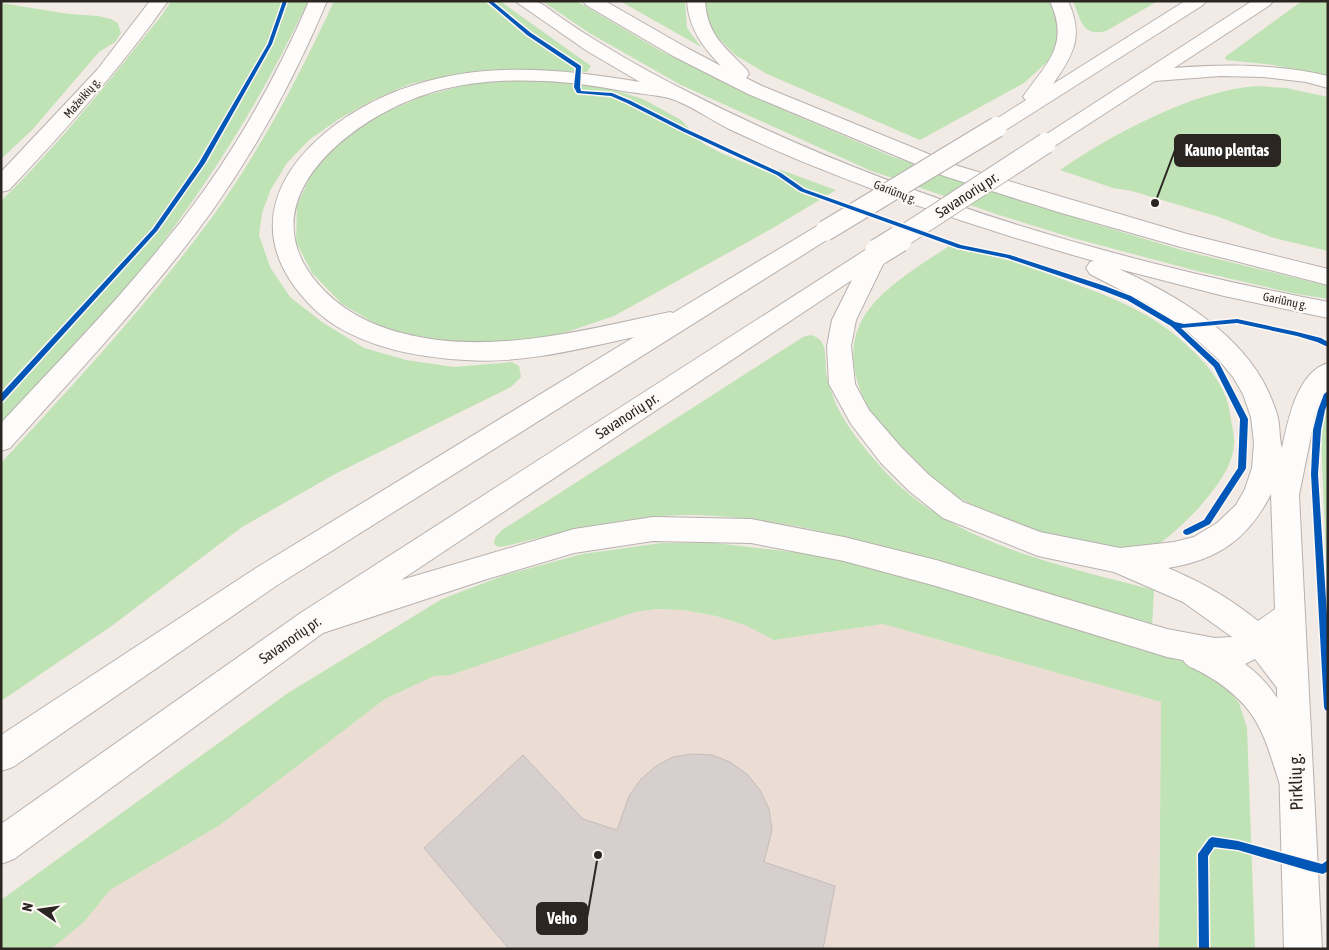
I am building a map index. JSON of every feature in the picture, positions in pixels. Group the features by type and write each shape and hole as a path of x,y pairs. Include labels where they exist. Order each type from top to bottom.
{"main road":[{"path":"1,441 94,339 170,250 212,194 271,96 298,46 318,1"},
{"name":"Gariūnų g.","path":"524,1 558,25 671,93 742,129 913,200 1035,239 1205,284 1328,310"},
{"path":"592,1 680,52 755,90 951,171 1066,207 1328,277"},
{"path":"696,1 699,26 707,39 755,90"},
{"path":"1026,108 1063,54 1069,38 1066,12 1059,1"},
{"path":"1,755 266,577 688,318 825,231 997,127 1197,1"},
{"name":"Savanorių pr.","path":"1,846 313,622 1264,1"},
{"name":"Mažeikių g.","path":"1,185 52,134 99,79 157,3"},
{"path":"1150,75 1232,69 1295,75 1328,82"},
{"path":"671,93 578,77 545,74 500,74 472,77 446,83 397,98 376,108 336,134 307,163 295,182 288,200 283,218 284,238 289,259 300,278 338,316 359,328 410,344 475,352 509,350 547,345 688,318"},
{"path":"1035,239 1123,279 1197,324 1221,346 1242,370 1257,394 1266,421 1268,446 1261,486 1251,508 1232,529 1204,546 1166,556 1118,560"},
{"path":"878,252 844,320 839,346 842,384 860,417 891,455 919,483 954,510 1038,544 1118,560 1194,593 1228,615 1258,639 1292,682"},
{"path":"1289,268 1328,268"},
{"path":"1286,498 1302,416 1312,391 1328,372"},
{"path":"1268,446 1279,470 1286,498"},
{"name":"Pirklių g.","path":"1286,498 1303,949"},
{"path":"313,622 484,567 574,541 653,529 751,532 844,549 936,573 1167,643 1224,666 1249,687 1272,718 1296,783"},
{"path":"1167,643 1215,652 1241,651 1290,615"}],"shaded area":[{"path":"656,609 683,610 716,616 745,625 774,640 883,624 1161,702 1159,949 51,949 84,922 110,890 220,825 385,699 434,676 451,675 635,612"}],"green space":[{"path":"171,1 308,1 287,45 239,130 185,212 95,326 1,425 1,201 44,157 84,110 162,15"},
{"path":"334,1 500,1 591,66 587,72 501,69 462,73 410,84 375,99 339,119 309,140 287,163 271,189 262,213 259,235 270,267 290,297 322,322 364,348 406,360 454,367 512,362 519,366 521,377 511,387 335,474 242,527 113,625 1,701 1,463 84,373 163,280 213,216 231,191 279,111"},
{"path":"542,1 577,1 659,50 758,99 893,157 1085,221 1185,251 1328,286 1328,299 1292,293 1197,271 1073,238 996,214 869,170 681,85 591,34"},
{"path":"620,1 685,1 687,28 701,47"},
{"path":"703,1 1049,1 1057,18 1058,42 1047,62 1024,83 920,140 767,74 735,55 715,34 705,18"},
{"path":"1073,1 1158,1 1106,31 1098,32 1091,31 1083,25"},
{"path":"1302,1 1328,1 1328,76 1274,65 1226,60 1225,57"},
{"path":"1,3 111,19 118,23 121,33 115,42 99,52 32,130 1,159"},
{"path":"518,80 570,83 611,89 643,99 681,120 704,144 721,153 767,172 781,170 836,190 773,228 614,316 558,335 501,343 437,340 383,328 342,304 312,273 296,242 297,205 313,171 342,141 377,116 421,97 469,84"},
{"path":"1257,86 1286,88 1328,97 1328,251 1274,238 1219,217 1132,191 1113,188 1060,170 1104,142 1155,116 1207,96 1233,89"},
{"path":"949,246 1018,263 1122,303 1168,329 1208,367 1226,397 1234,441 1233,453 1227,469 1218,484 1198,508 1166,539 1155,546 1146,548 1128,550 1110,548 1050,534 989,513 938,485 917,468 896,447 878,423 863,398 855,371 854,345 862,320 879,298 901,278"},
{"path":"811,335 817,338 824,347 827,377 841,414 864,447 881,467 908,493 939,515 972,533 1007,548 1081,571 1154,590 1152,627 858,540 761,520 695,515 647,517 600,524 506,546 498,547 494,544 495,538 502,530 803,337"},
{"path":"1328,399 1328,607 1321,438 1322,418"},
{"path":"662,543 715,543 809,554 874,566 1184,662 1228,689 1239,703 1247,728 1255,949 1159,949 1161,702 883,624 774,640 745,625 716,616 683,610 656,609 635,612 451,675 434,676 385,699 220,825 110,890 84,922 51,949 1,949 1,900 288,693 442,599 505,575 582,554"}],"building":[{"path":"692,754 712,755 730,762 747,774 760,790 769,809 772,830 764,862 835,886 823,949 509,949 424,848 523,755 583,819 617,830 629,796 641,779 656,766 673,757"}],"cycle path":[{"path":"1,399 155,230 202,163 270,44 285,1"},
{"path":"489,1 529,34 579,67 577,87 579,92 612,95 629,102 779,174 802,190 960,247 1008,256 1103,288 1129,298 1173,324 1184,326 1237,321 1297,334 1319,340 1328,345"},
{"path":"1173,324 1217,365 1244,419 1242,468 1207,522 1187,532"},
{"path":"1328,394 1321,410 1315,451 1315,497 1328,707"},
{"path":"1204,949 1203,854 1212,842 1238,845 1323,869 1328,865"}],"place":[{"name":"Kauno plentas","path":"1155,203"},
{"name":"Veho","path":"598,855"}]}
